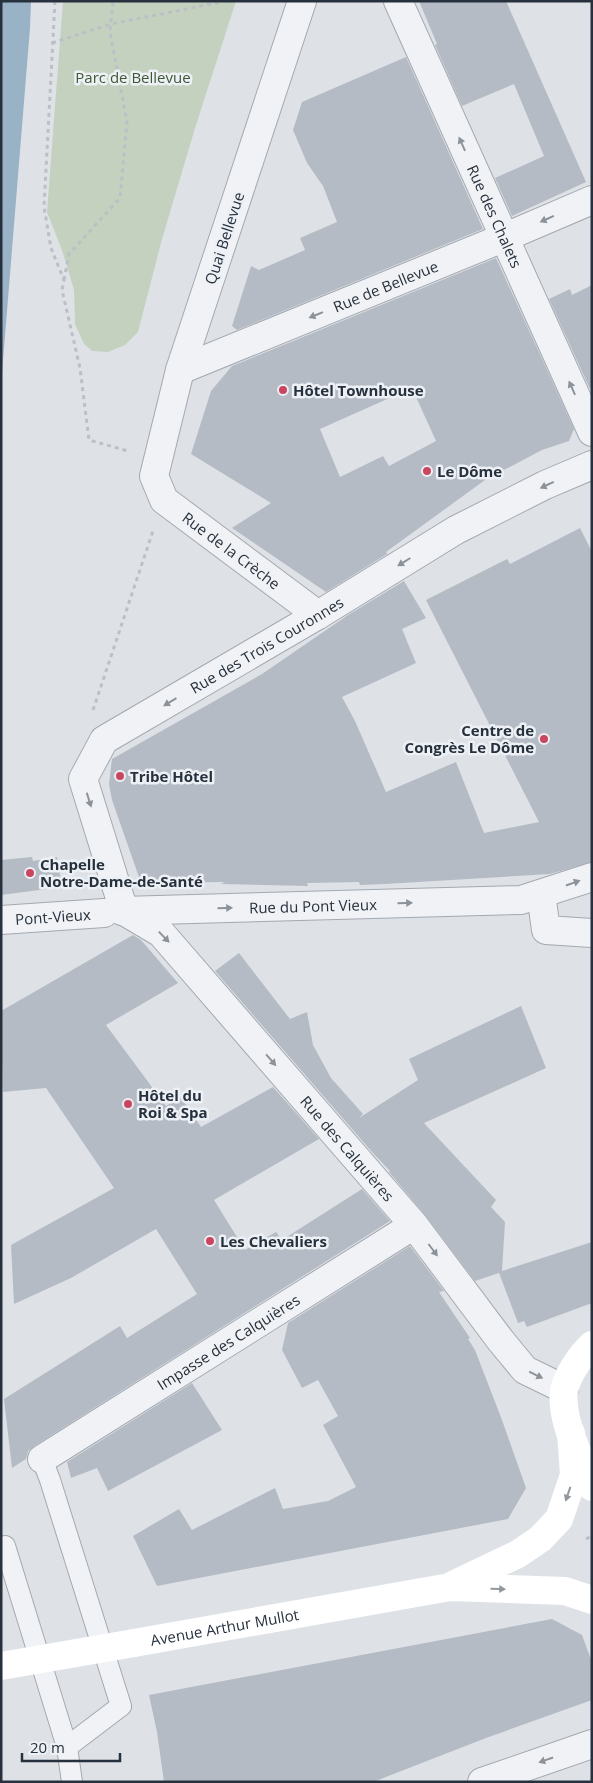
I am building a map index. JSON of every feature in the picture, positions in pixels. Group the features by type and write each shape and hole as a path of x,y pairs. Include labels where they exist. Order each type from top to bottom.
{"main road":[{"path":"592,1345 579,1358 564,1389 564,1409 571,1433 592,1486"},
{"name":"Avenue Arthur Mullot","path":"450,1587 518,1554 540,1539 559,1519 574,1474 571,1433"},
{"name":"Avenue Arthur Mullot","path":"1,1666 450,1587 565,1591 592,1600"}],"street":[{"name":"Quai Bellevue","path":"158,478 180,370 302,1"},
{"name":"Rue des Chalets","path":"398,1 592,432"},
{"name":"Rue de Bellevue","path":"180,370 504,238 592,200"},
{"name":"Rue des Trois Couronnes","path":"104,740 318,615 456,530 592,465"},
{"name":"Rue de la Crèche","path":"158,478 318,615"},
{"path":"104,740 83,779 114,912"},
{"name":"Rue du Pont Vieux","path":"114,912 531,897 592,877"},
{"path":"531,897 546,930 592,933"},
{"name":"Pont-Vieux","path":"1,920 114,912"},
{"name":"Rue des Calquières","path":"114,912 161,933 414,1224 501,1341 525,1370 564,1389"},
{"name":"Impasse des Calquières","path":"42,1459 414,1224"},
{"path":"482,1782 592,1744"}],"lane":[{"path":"42,1459 121,1706 67,1747"},
{"path":"5,1546 67,1747 72,1782"}],"path":[{"path":"55,1 44,207 51,248 64,280"},
{"path":"104,740 93,710 156,520 158,478 89,440 80,368 62,290 69,254 120,198 128,122 110,32 113,1"},
{"path":"52,43 111,24 226,1"},
{"path":"586,1539 592,1536"}],"green space":[{"name":"Parc de Bellevue","path":"63,1 236,1 162,239 138,332 125,345 108,352 92,351 84,344 75,324 74,290 63,253 47,212"}],"water":[{"path":"1,1 31,1 1,385"}],"building":[{"path":"419,1 506,1 586,182 512,216 495,178 544,156 514,84 462,106 435,45 437,44"},
{"path":"406,57 483,229 237,330 232,326 251,266 259,270 305,250 300,238 337,222 323,186 307,163 293,130 302,102"},
{"path":"496,258 574,429 569,441 542,450 485,480 386,552 387,554 326,592 232,528 271,503 191,454 211,391 232,366","holes":["412,388 436,441 389,466 383,456 340,477 320,429"]},
{"path":"592,285 592,383 590,389 549,299 570,289 572,295"},
{"path":"580,528 592,552 592,862 550,874 385,884 360,885 359,882 307,883 308,886 221,884 225,882 141,883 112,800 109,784 112,759 262,674 348,615 404,581 426,618 402,629 416,663 342,697 355,721 386,792 456,762 484,833 539,822 426,600 507,559 510,564"},
{"name":"Chapelle Notre-Dame-de-Santé","path":"32,857 33,861 57,857 62,887 1,895 1,860"},
{"path":"133,935 141,940 178,983 106,1025 166,1106 181,1097 201,1127 273,1087 319,1139 214,1200 245,1250 276,1232 282,1240 362,1189 390,1221 34,1446 28,1451 26,1459 12,1468 4,1399 120,1326 127,1338 197,1294 156,1229 71,1278 14,1304 11,1245 114,1188 46,1088 3,1092 1,1011"},
{"path":"239,953 290,1019 307,1012 313,1045 331,1078 363,1114 359,1118 418,1080 409,1059 521,1006 546,1068 424,1123 496,1200 491,1207 505,1222 502,1271 592,1242 592,1303 527,1327 524,1321 518,1323 499,1273 475,1281 390,1171 215,971"},
{"path":"410,1246 444,1291 439,1292 470,1338 468,1339 475,1350 502,1420 526,1488 508,1519 157,1586 133,1536 179,1509 192,1530 275,1488 283,1509 328,1501 356,1487 323,1425 338,1416 318,1380 302,1388 282,1350 288,1323"},
{"path":"192,1383 222,1430 108,1491 97,1468 71,1478 67,1462"},
{"path":"552,1619 582,1635 592,1662 592,1700 486,1738 373,1782 164,1782 157,1732 149,1695"}],"place":[{"name":"Hôtel Townhouse","path":"283,390"},
{"name":"Le Dôme","path":"427,471"},
{"name":"Centre de Congrès Le Dôme","path":"544,739"},
{"name":"Tribe Hôtel","path":"120,776"},
{"name":"Chapelle Notre-Dame-de-Santé","path":"30,873"},
{"name":"Hôtel du Roi & Spa","path":"128,1104"},
{"name":"Les Chevaliers","path":"210,1241"}]}
